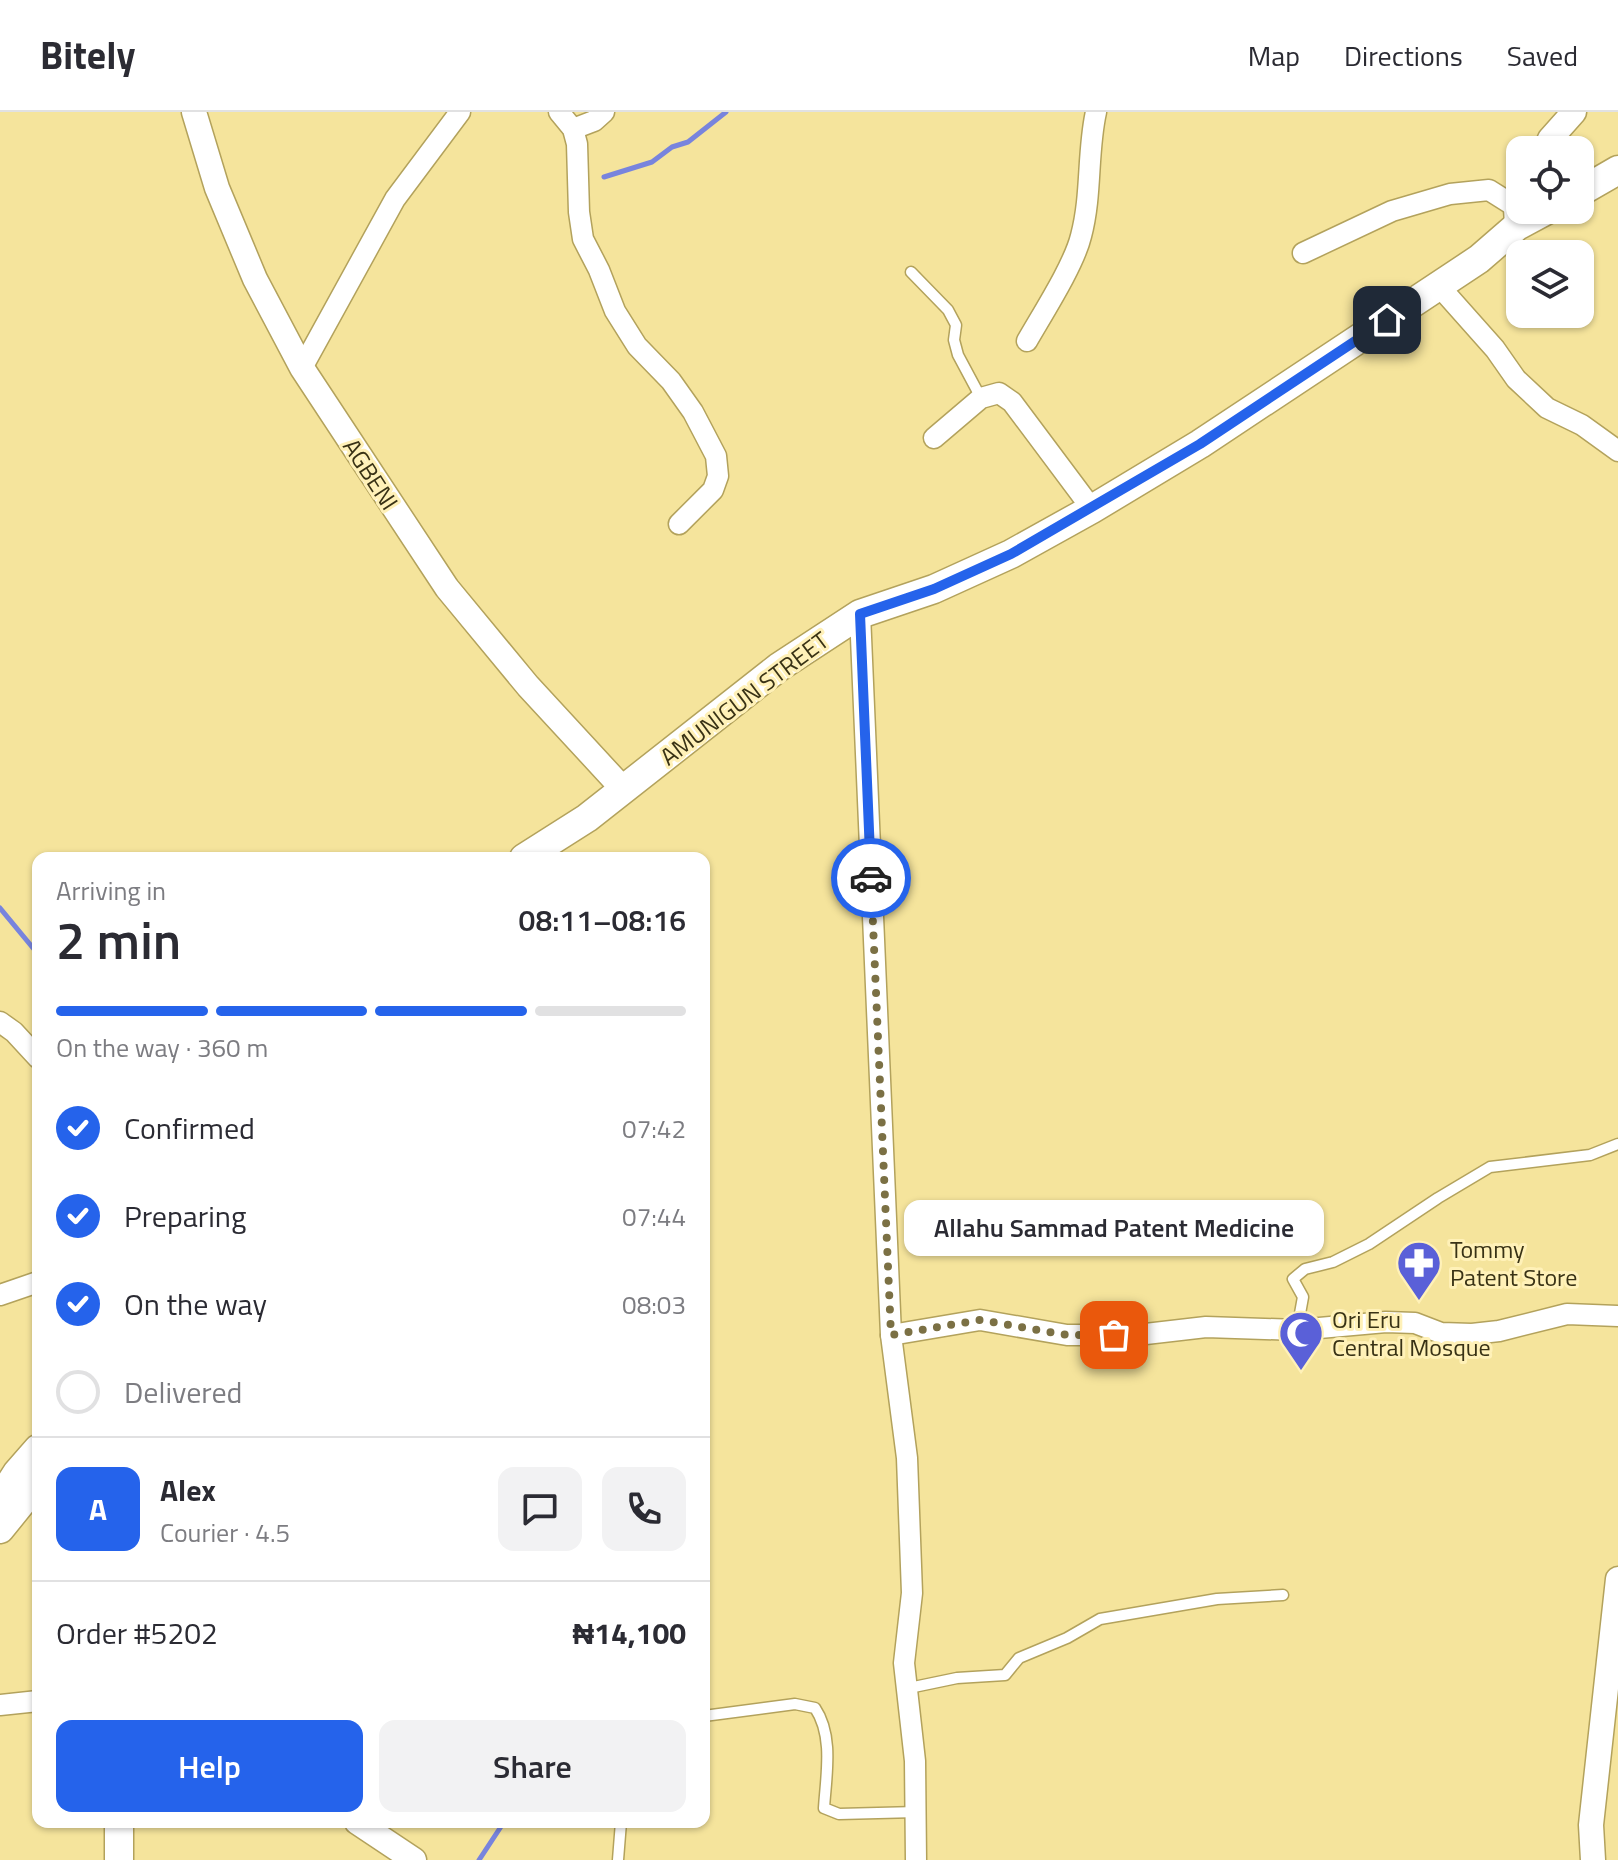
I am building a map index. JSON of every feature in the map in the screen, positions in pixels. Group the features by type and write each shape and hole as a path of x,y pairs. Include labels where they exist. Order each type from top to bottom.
{"main road":[{"path":"1594,184 1618,170"},
{"name":"AMUNIGUN STREET","path":"533,852 587,818 779,667 860,614 934,589 1011,554 1200,444 1479,259 1506,223"},
{"path":"0,1499 32,1456"},
{"path":"0,1529 32,1489"},
{"path":"119,1828 119,1860"}],"street":[{"name":"AGBENI","path":"194,112 217,188 250,266 302,368 447,588 528,686 624,790"},
{"path":"302,368 395,199 460,112"},
{"path":"559,112 573,129 577,144 583,239 615,311 637,346 671,381 693,412 716,456 718,476 713,490 679,524"},
{"path":"573,129 594,121 604,112"},
{"path":"1027,341 1081,237 1096,112"},
{"path":"1553,136 1574,112"},
{"path":"1303,253 1392,211 1450,194 1489,190 1506,201"},
{"path":"1439,286 1495,349 1516,379 1547,408 1582,425 1618,451"},
{"path":"934,438 981,398 999,393 1012,402 1092,509"},
{"path":"860,614 891,1335 907,1458 912,1593 904,1663 909,1688 917,1812 916,1860"},
{"path":"0,1022 32,1052"},
{"path":"0,1295 32,1284"},
{"path":"891,1335 980,1320 1067,1335 1137,1335 1206,1327 1297,1330 1386,1322 1415,1323 1441,1333 1472,1334 1499,1331 1567,1314 1618,1316"},
{"path":"1593,1860 1591,1825 1615,1633 1618,1579"},
{"path":"0,1705 32,1702"},
{"path":"366,1828 414,1860"}],"lane":[{"path":"911,272 948,310 956,325 954,340 958,355 981,398"},
{"path":"1297,1330 1303,1297 1293,1279 1305,1269 1333,1262 1369,1244 1490,1167 1590,1155 1618,1144"},
{"path":"909,1688 957,1678 1005,1675 1019,1658 1067,1638 1100,1619 1217,1599 1283,1595"},
{"path":"710,1715 795,1704 815,1708 825,1722 824,1808 839,1814 917,1812"},
{"path":"618,1860 621,1828"}],"waterway":[{"path":"604,177 652,162 672,147 688,142 726,112"},
{"path":"0,908 32,947"},
{"path":"479,1860 500,1828"}],"way so far":[{"path":"871,878 891,1335 980,1320 1067,1335 1114,1335"}],"place":[{"name":"Tommy Patent Store","path":"1419,1302"},
{"name":"Allahu Sammad Patent Medicine","path":"1114,1335"},
{"name":"Ori Eru Central Mosque","path":"1301,1372"}],"route":[{"path":"871,878 860,614 934,589 1011,554 1092,509 1200,444 1387,320"}]}
